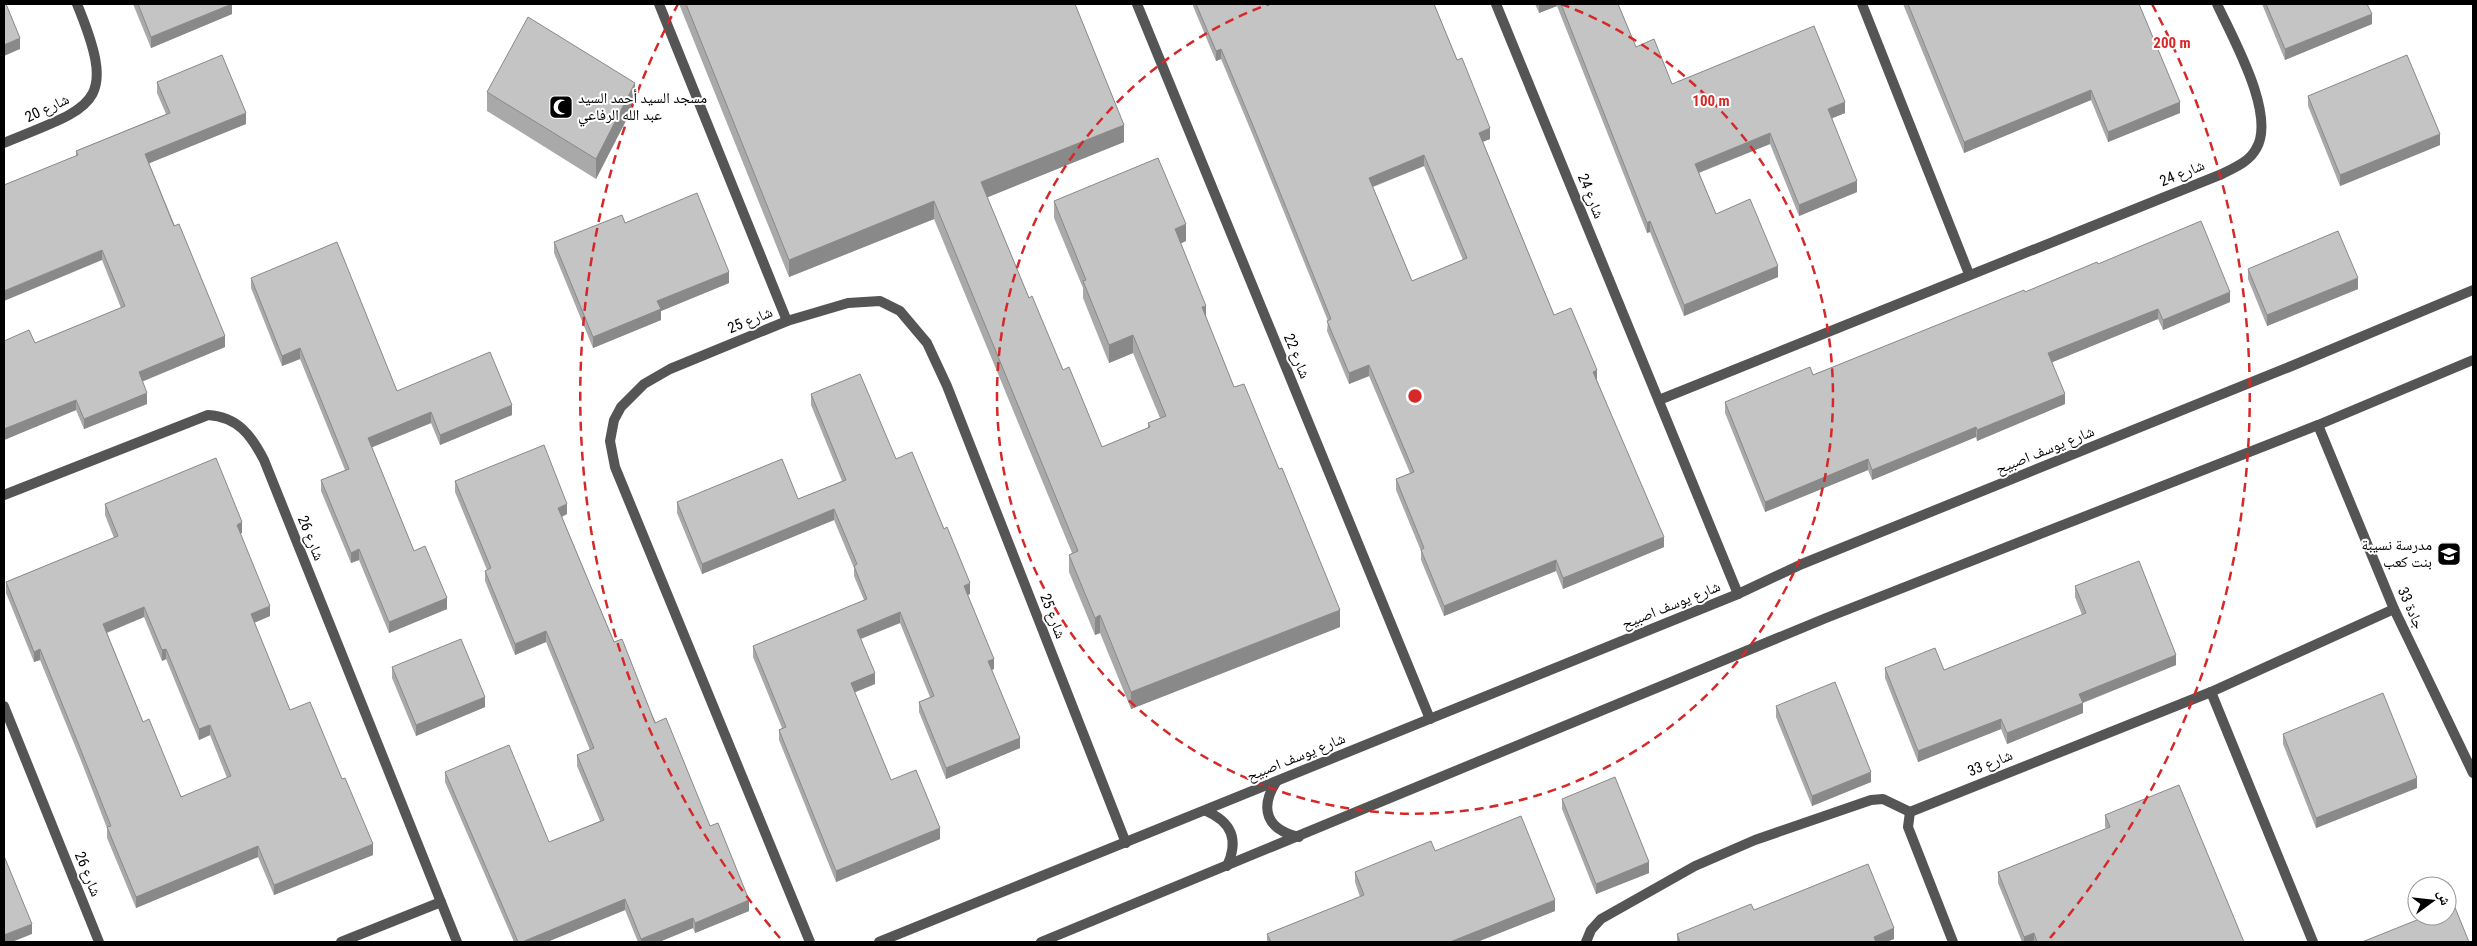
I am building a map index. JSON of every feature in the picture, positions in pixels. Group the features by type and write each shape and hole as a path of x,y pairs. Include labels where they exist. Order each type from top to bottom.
{"street":[{"name":"شارع 20","path":"4,143 68,117 84,105 95,90 98,70 96,59 77,4"},
{"path":"659,4 787,321"},
{"name":"شارع 22","path":"1137,4 1430,719"},
{"name":"شارع 24","path":"1496,4 1738,594"},
{"path":"1862,4 1969,274"},
{"name":"شارع 24","path":"1659,400 2222,174 2251,156 2260,142 2261,118 2259,104 2254,87 2218,4"},
{"name":"شارع يوسف اصبيح","path":"879,942 1738,594 1802,564 2294,365 2473,290"},
{"name":"شارع 25","path":"810,942 615,467 610,441 614,420 620,406 644,384 670,369 787,321 848,303 880,301 900,311 927,343 948,386 1126,843"},
{"path":"1042,942 1826,618 2318,425 2473,360"},
{"name":"شارع 26","path":"4,494 208,416 231,420 249,434 264,460 457,942"},
{"name":"جادة 33","path":"2318,425 2394,609 2473,774"},
{"name":"شارع 33","path":"1910,812 2211,692 2394,609"},
{"path":"2211,692 2313,942"},
{"name":"شارع 26","path":"4,706 99,942"},
{"path":"1276,782 1268,795 1267,810 1273,823 1284,833 1299,837"},
{"path":"1586,942 1591,930 1601,918 1678,875 1754,840 1871,800 1891,801 1910,812 1908,827 1953,942"},
{"path":"1206,811 1219,816 1228,827 1233,840 1232,854 1226,866"},
{"path":"341,942 441,902"}],"building":[{"path":"4,4 6,4 20,38 4,45"},
{"path":"138,4 232,4 151,37"},
{"path":"686,4 1075,4 1124,125 981,182 1029,298 1032,296 1063,370 1069,367 1102,447 1150,427 1148,423 1166,416 1133,335 1109,345 1083,281 1086,280 1054,201 1158,158 1186,224 1175,229 1206,306 1202,307 1234,387 1244,384 1279,469 1282,468 1340,610 1131,692 1100,615 1095,618 1069,555 1078,551 934,201 789,260"},
{"path":"1196,4 1434,4 1457,60 1462,58 1490,128 1479,133 1554,315 1571,308 1597,370 1593,372 1664,537 1563,578 1556,560 1444,606 1421,550 1424,548 1396,479 1414,472 1369,365 1349,373 1327,321 1331,319 1254,128 1221,49 1216,51","holes":["1424,155 1467,258 1412,281 1369,178"]},
{"path":"1561,4 1618,4 1636,47 1654,39 1672,84 1814,26 1845,102 1828,109 1857,181 1799,205 1770,133 1695,164 1716,214 1750,199 1778,266 1684,305 1650,221 1647,223"},
{"path":"1908,4 2139,4 2180,102 2108,132 2091,90 1964,142"},
{"path":"2266,4 2367,4 2372,14 2285,49"},
{"name":"مسجد السيد أحمد السيد عبد الله الرفاعي","path":"528,17 635,83 596,159 487,92"},
{"path":"222,55 246,113 145,154 174,226 179,224 225,336 139,372 147,393 84,419 76,400 4,429 4,341 29,330 35,343 125,306 102,250 4,291 4,185 78,155 76,151 170,113 157,82"},
{"path":"2407,55 2440,134 2340,175 2308,96"},
{"path":"697,193 729,272 657,301 661,309 593,337 554,242 622,215 625,223"},
{"path":"2201,221 2230,292 2163,320 2158,309 2048,353 2065,394 1977,430 1976,427 1872,470 1868,459 1765,502 1725,402 1810,367 1813,375 2024,290 2025,292 2097,262 2098,264"},
{"path":"2338,231 2358,278 2267,315 2248,269"},
{"path":"337,242 397,391 490,352 512,405 440,435 431,412 368,438 414,551 425,546 447,598 389,622 359,549 351,553 321,480 349,469 300,348 282,356 251,278"},
{"path":"860,374 896,459 912,452 944,529 947,527 970,583 964,586 994,659 988,661 1020,738 946,768 919,702 934,696 900,612 857,630 875,673 851,683 891,780 916,770 940,828 836,871 779,730 786,727 753,646 867,599 854,566 857,564 834,509 702,564 677,502 782,459 798,499 846,480 811,394"},
{"path":"544,445 567,504 558,508 614,642 622,639 655,723 666,718 710,826 718,823 749,900 695,923 693,918 641,939 625,899 518,942 445,772 509,745 549,842 604,820 577,755 594,748 546,631 515,644 485,571 491,568 455,481"},
{"path":"216,458 242,522 237,525 270,606 251,614 290,710 310,702 342,779 345,778 373,844 274,885 258,846 136,897 107,827 111,826 40,649 34,652 6,582 118,536 105,504","holes":["144,607 162,650 166,649 199,729 210,725 231,776 181,797 149,719 143,722 103,624"]},
{"path":"2139,561 2176,655 2079,694 2083,703 2007,733 2001,719 1918,751 1885,668 1935,648 1944,670 2086,613 2075,586"},
{"path":"461,639 485,697 416,725 392,667"},
{"path":"1835,682 1871,772 1812,796 1776,706"},
{"path":"2383,693 2417,778 2316,818 2283,734"},
{"path":"1615,777 1649,862 1596,884 1562,799"},
{"path":"2179,785 2244,942 2037,942 2034,933 2024,937 1998,872 2110,827 2105,815"},
{"path":"1521,816 1555,900 1450,942 1271,942 1267,934 1364,895 1355,872 1431,841 1435,851"},
{"path":"4,856 32,924 4,935"},
{"path":"1868,864 1894,928 1874,937 1876,942 1680,942 1677,934 1751,904 1754,910"},
{"path":"2457,912 2469,942 2362,942 2407,924 2407,926 2457,926"}],"place":[{"name":"مسجد السيد أحمد السيد عبد الله الرفاعي","path":"561,107"},
{"name":"مدرسة نسيبة بنت كعب","path":"2449,554"}]}
